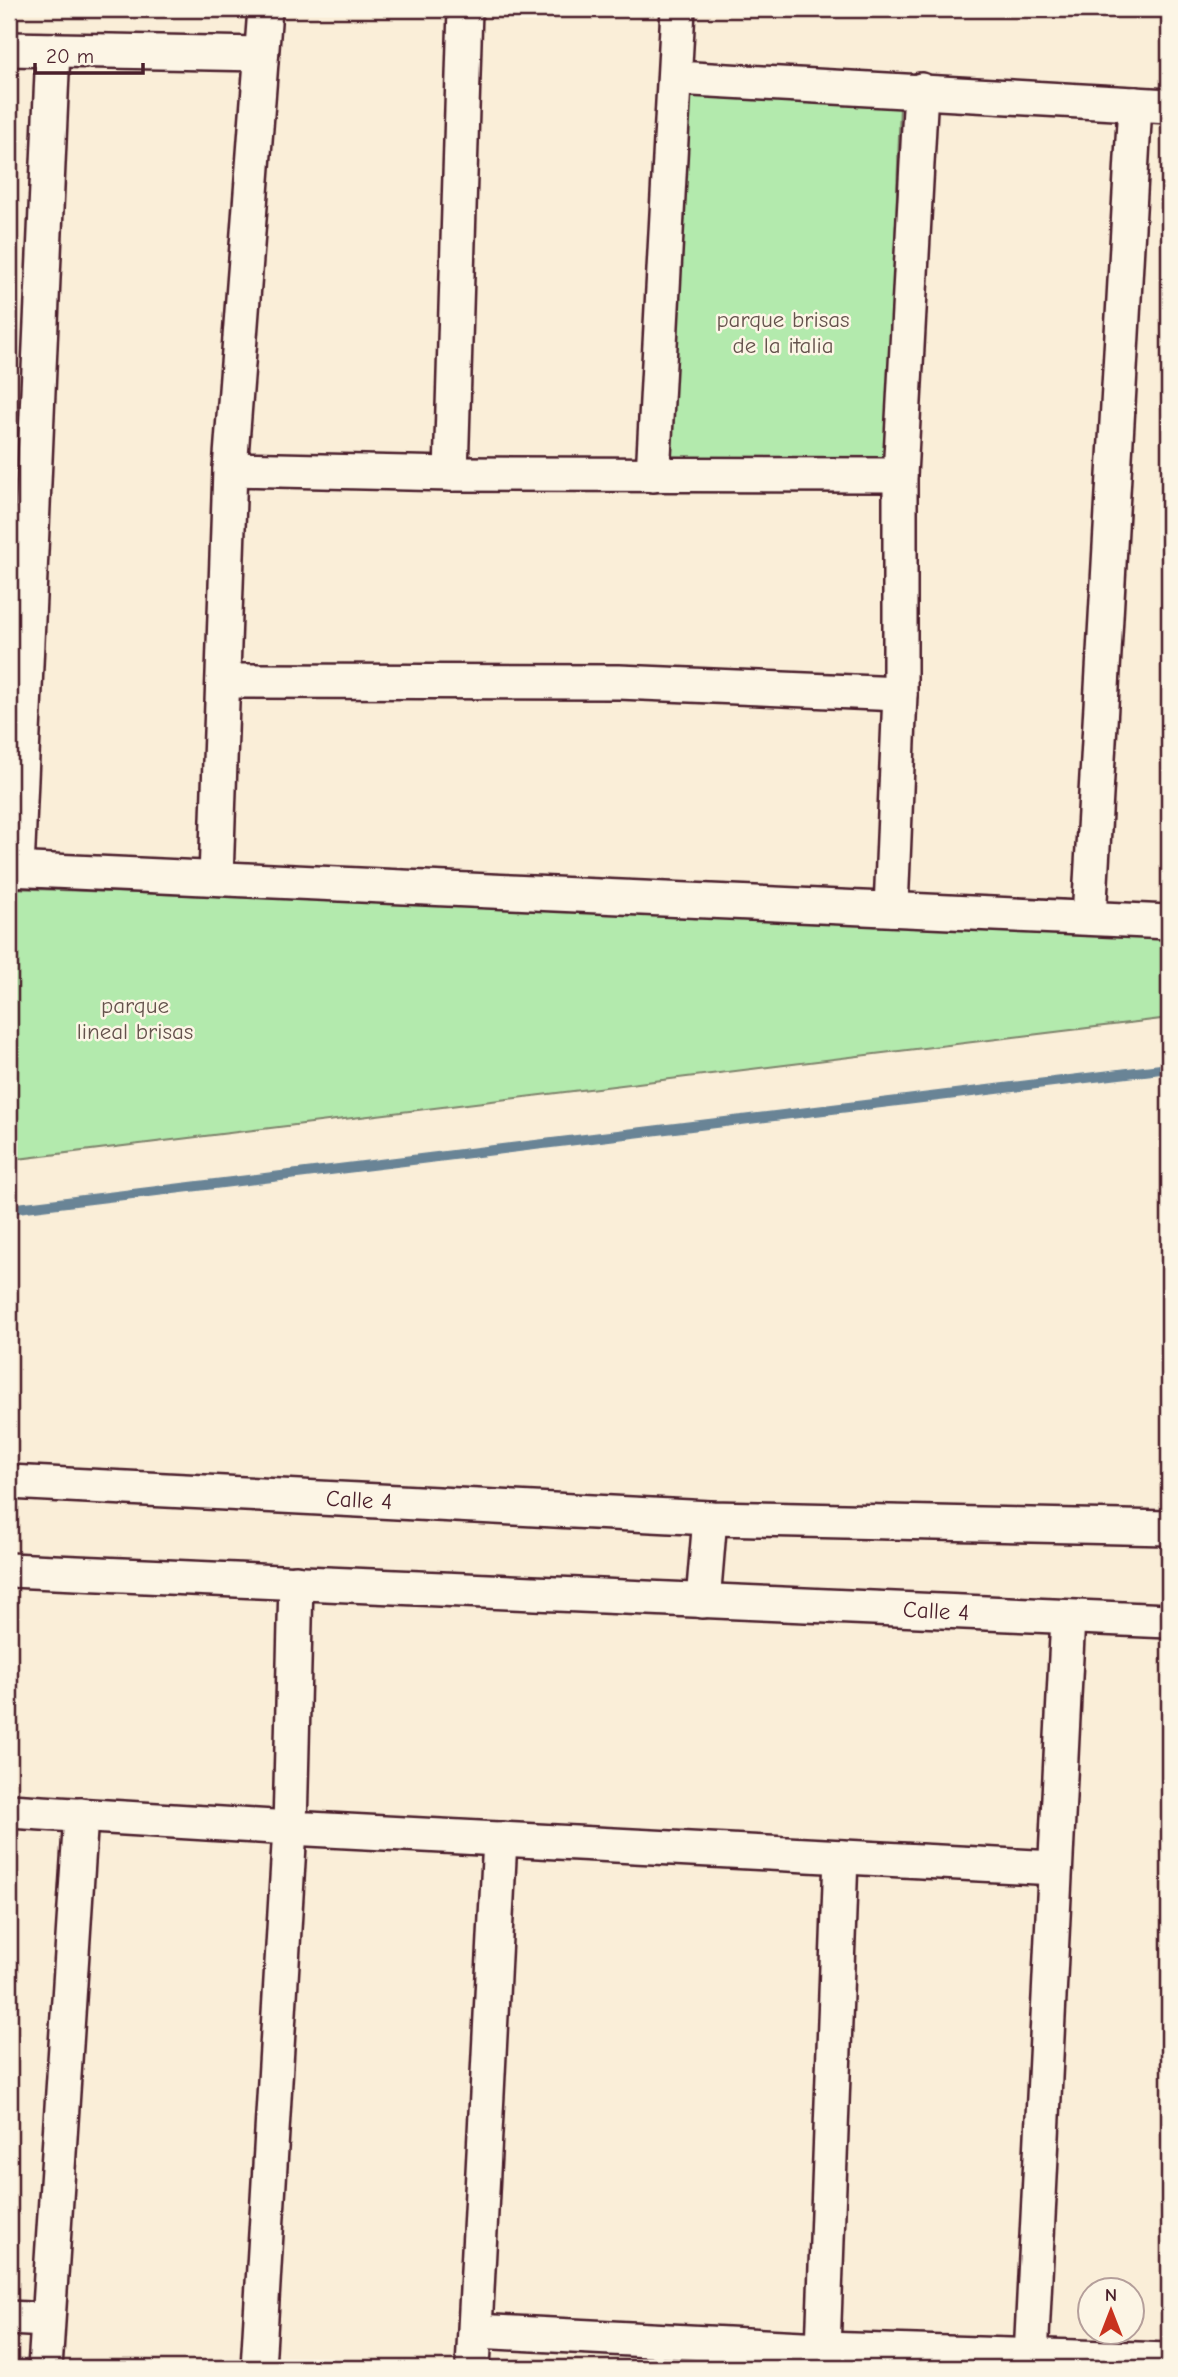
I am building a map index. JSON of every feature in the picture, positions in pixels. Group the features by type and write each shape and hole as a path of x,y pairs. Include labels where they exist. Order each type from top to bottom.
{"street":[{"path":"216,878 230,469 265,9"},
{"path":"451,474 465,9"},
{"path":"653,475 678,9"},
{"path":"9,49 261,54"},
{"path":"53,50 13,870 1169,922"},
{"path":"676,78 1169,106"},
{"path":"891,909 900,694 900,475 921,90"},
{"path":"1088,918 1135,104"},
{"path":"230,469 451,474 900,475"},
{"path":"223,681 619,682 900,694"},
{"name":"Calle 4","path":"9,1482 710,1518 1169,1528"},
{"path":"703,1601 710,1518"},
{"name":"Calle 4","path":"9,1570 1169,1621"},
{"path":"258,2368 290,1828 296,1582"},
{"path":"1031,2357 1068,1617"},
{"path":"9,1811 1055,1868"},
{"path":"45,2368 81,1815"},
{"path":"473,2368 500,1839"},
{"path":"823,2349 841,1857"},
{"path":"9,2318 47,2320"},
{"path":"475,2331 823,2349 1169,2360"}],"green space":[{"name":"parque brisas de la italia","path":"690,95 900,105 888,459 665,462"},
{"name":"parque lineal brisas","path":"9,888 1169,933 1169,1018 9,1160"}],"waterway":[{"path":"9,1209 1169,1068"}]}
